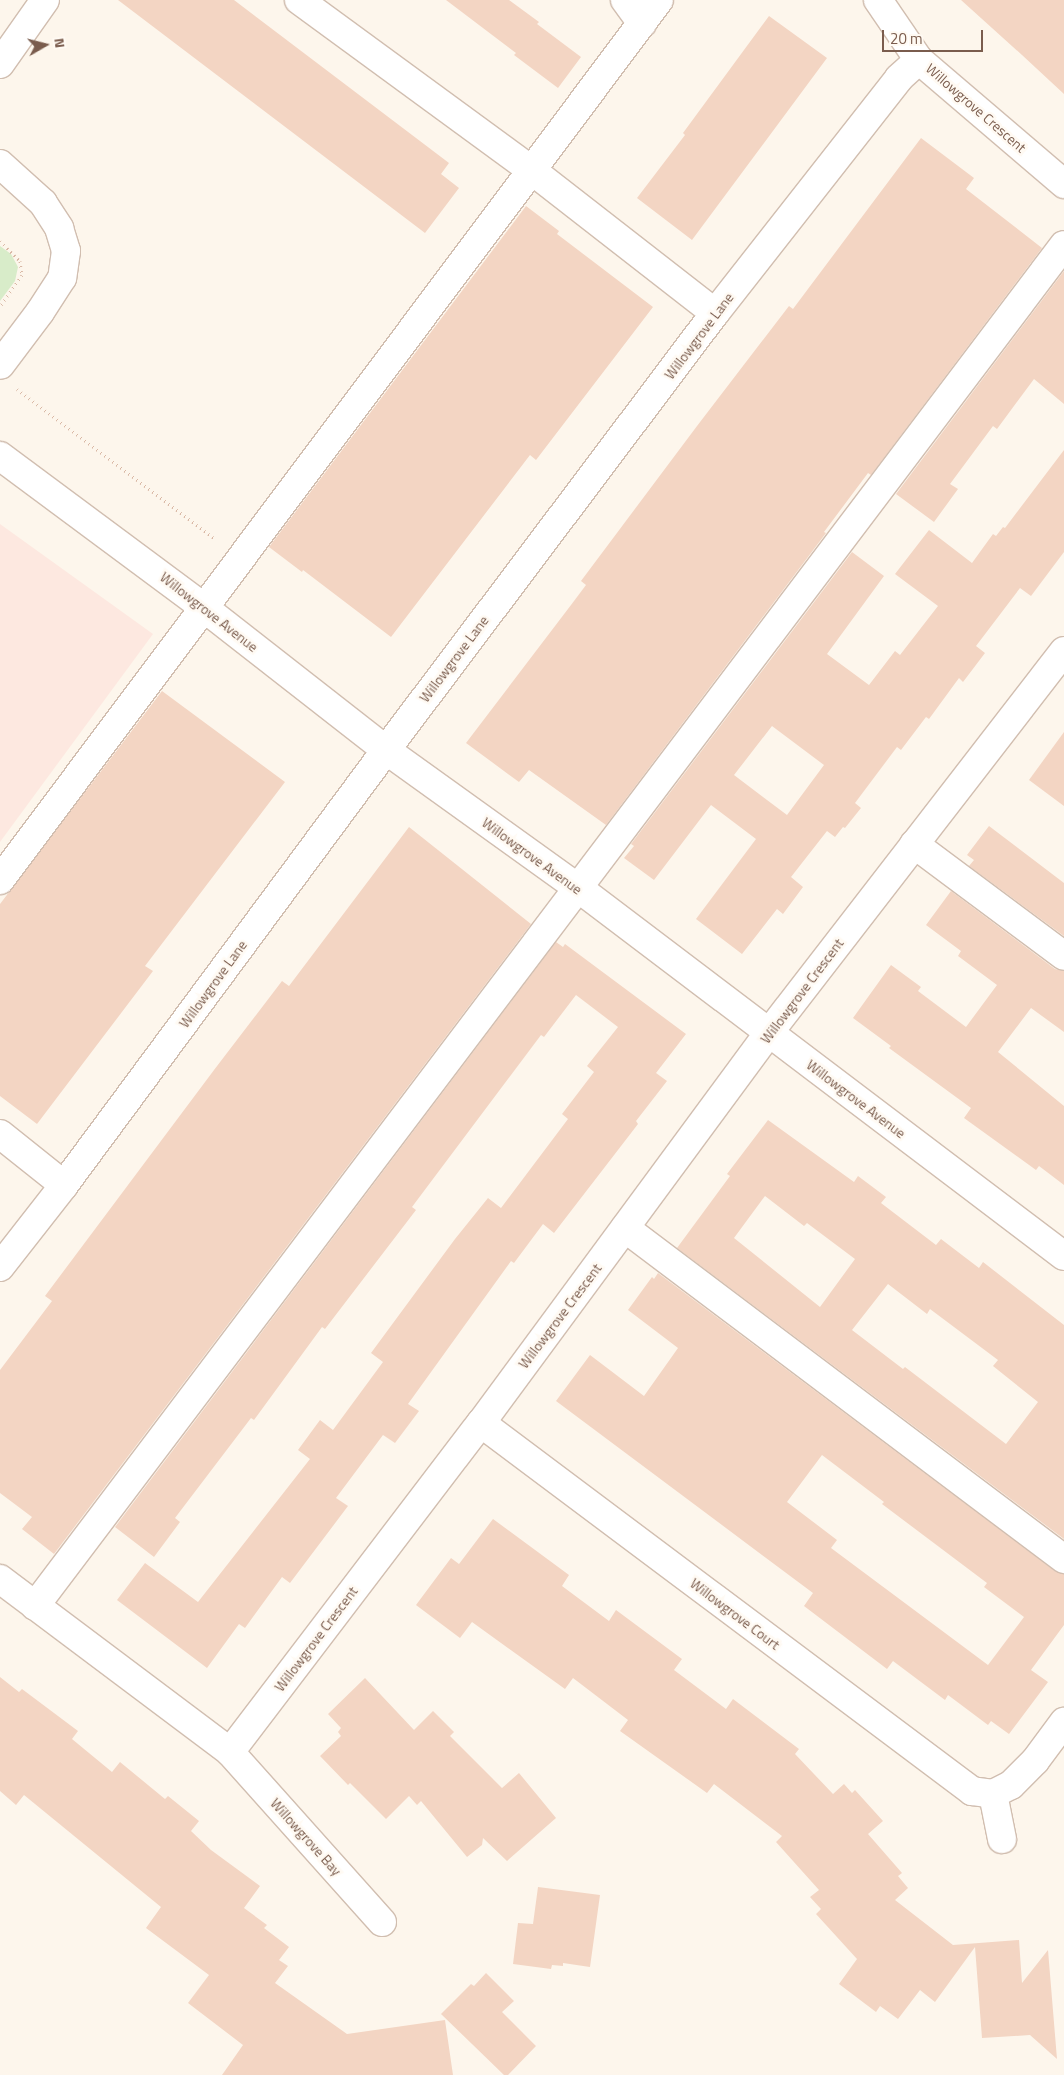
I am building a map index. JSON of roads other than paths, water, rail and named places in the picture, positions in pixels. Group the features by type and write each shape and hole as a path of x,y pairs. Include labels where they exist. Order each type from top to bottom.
{"street":[{"path":"0,64 46,0"},
{"path":"299,0 530,170 715,313"},
{"path":"625,0 642,23"},
{"path":"0,880 659,0"},
{"name":"Willowgrove Crescent","path":"878,0 919,60 1064,184"},
{"name":"Willowgrove Lane","path":"0,1267 64,1185 386,750 715,313 899,78 919,60"},
{"path":"0,164 43,203 59,228 66,250 62,278 40,312 7,376"},
{"path":"35,1606 576,887 1064,246"},
{"name":"Willowgrove Avenue","path":"0,456 203,607 386,750 576,887 1064,1256"},
{"name":"Willowgrove Crescent","path":"230,1752 481,1422 768,1034 1064,652"},
{"path":"914,844 1064,956"},
{"path":"0,1134 64,1185"},
{"path":"625,1228 1064,1559"},
{"name":"Willowgrove Court","path":"481,1422 972,1792 993,1794"},
{"path":"0,1579 230,1752"},
{"path":"1002,1839 993,1794 1011,1785 1035,1761 1064,1722"},
{"name":"Willowgrove Bay","path":"230,1752 382,1922"}]}
